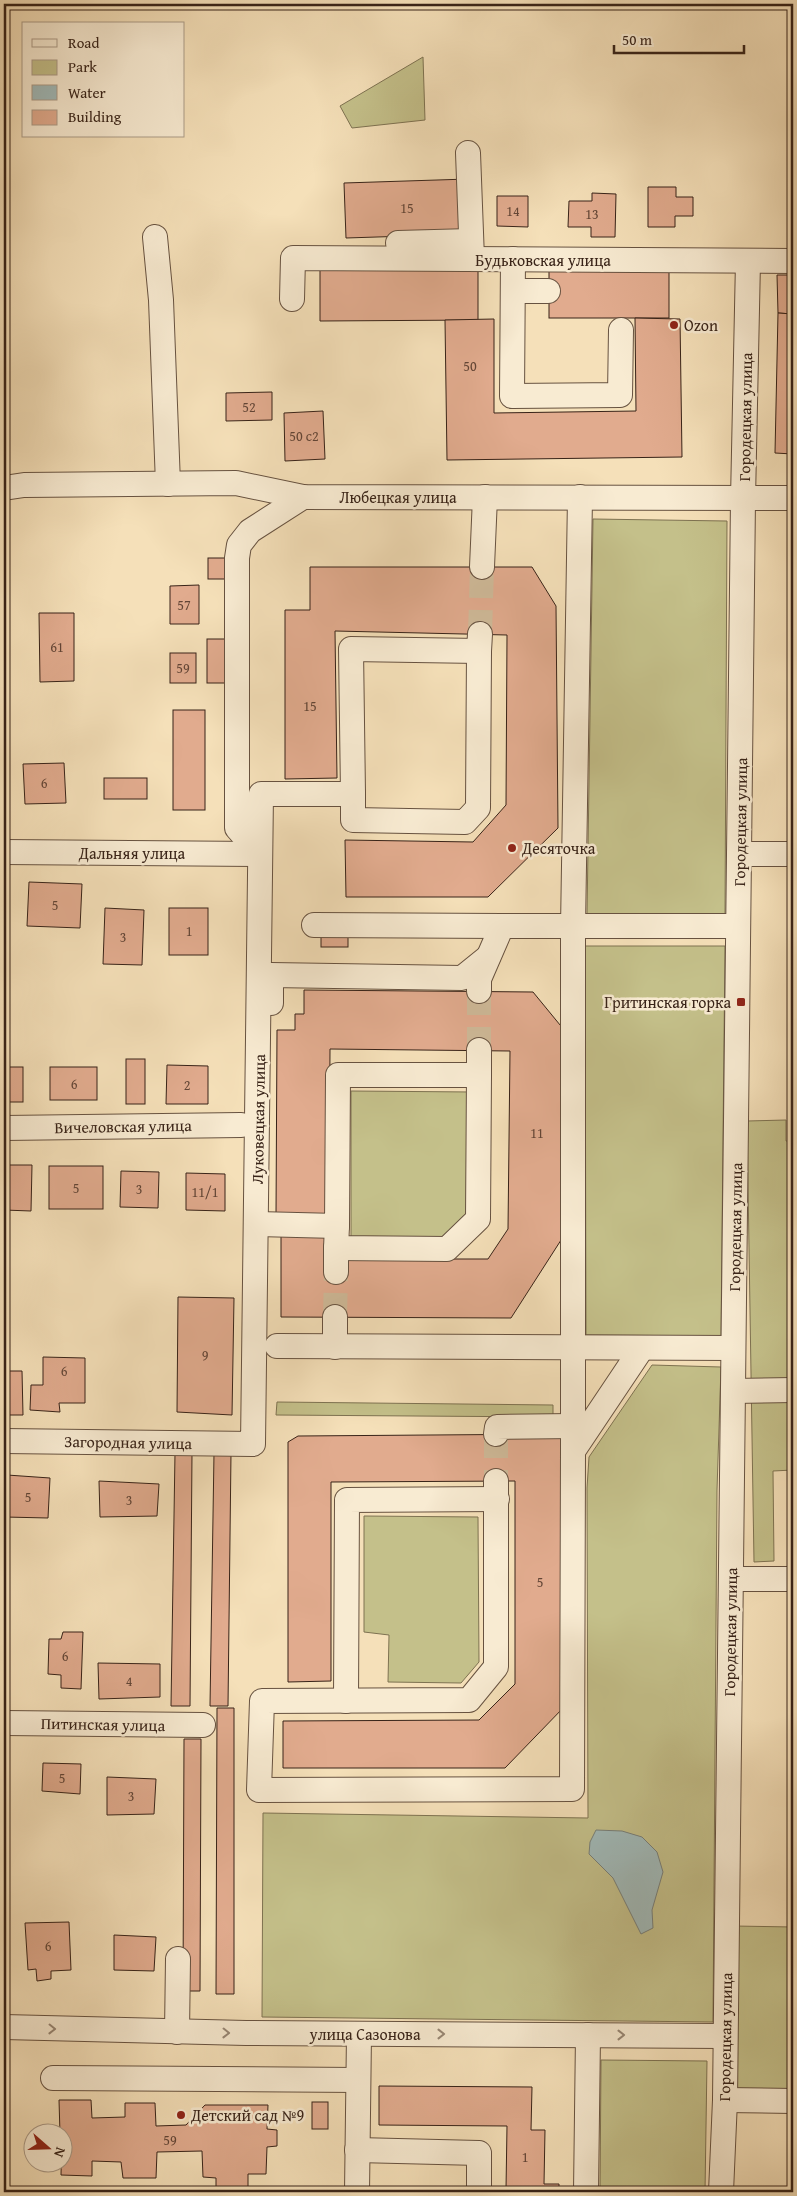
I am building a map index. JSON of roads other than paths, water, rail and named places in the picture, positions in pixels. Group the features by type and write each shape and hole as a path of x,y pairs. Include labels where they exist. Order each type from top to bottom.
{"street":[{"path":"368,244 471,250 468,153"},
{"path":"154,237 161,300 168,484"},
{"name":"Будьковская улица","path":"292,299 293,258 471,250 513,259 793,261"},
{"path":"513,259 512,396 620,395 620,330"},
{"name":"Городецкая улица","path":"721,2192 725,2100 743,499 748,261"},
{"path":"513,291 548,291"},
{"name":"Любецкая улица","path":"4,488 24,485 236,483 303,497 793,498"},
{"path":"260,854 237,828 237,558 239,545 250,531 303,497"},
{"path":"482,567 485,497"},
{"path":"346,1701 347,1500 497,1490 496,1667 468,1700 346,1701 262,1701 259,1790 572,1789 574,1426 573,927 580,497"},
{"path":"479,643 478,808 465,822 353,820 353,794 351,649 479,643"},
{"name":"Луковецкая улица","path":"253,1444 263,1224 261,794 353,794"},
{"name":"Дальняя улица","path":"4,852 260,854"},
{"path":"739,854 793,854"},
{"path":"314,924 573,927 738,926"},
{"path":"479,991 479,979 502,926"},
{"path":"479,1050 478,1219 447,1250 337,1237 263,1224 271,975 462,978 488,957"},
{"path":"336,1272 338,1075 479,1075"},
{"name":"Вичеловская улица","path":"4,1128 241,1125"},
{"path":"335,1317 335,1347"},
{"path":"277,1346 733,1348"},
{"path":"573,1451 642,1348"},
{"path":"733,1391 793,1390"},
{"path":"496,1434 497,1426 574,1426"},
{"name":"Загородная улица","path":"4,1441 253,1444"},
{"path":"730,1579 793,1579"},
{"name":"Питинская улица","path":"4,1723 203,1725"},
{"path":"177,2032 178,1959"},
{"name":"улица Сазонова","path":"4,2027 177,2032 725,2036"},
{"path":"357,2192 358,2034"},
{"path":"586,2192 588,2035"},
{"path":"53,2078 358,2080"},
{"path":"725,2100 793,2101"},
{"path":"357,2150 479,2153 479,2192"}],"water":[{"path":"596,1830 622,1831 642,1837 657,1852 663,1872 652,1910 653,1928 641,1934 613,1878 589,1854 590,1842"}],"tunnel":[{"path":"480,634 482,567"},
{"path":"479,991 479,1050"},
{"path":"335,1317 336,1272"},
{"path":"496,1434 496,1481"}],"place":[{"name":"Ozon","path":"674,325"},
{"name":"Десяточка","path":"512,848"},
{"name":"Гритинская горка","path":"741,1002"},
{"name":"Детский сад №9","path":"181,2115"}]}
